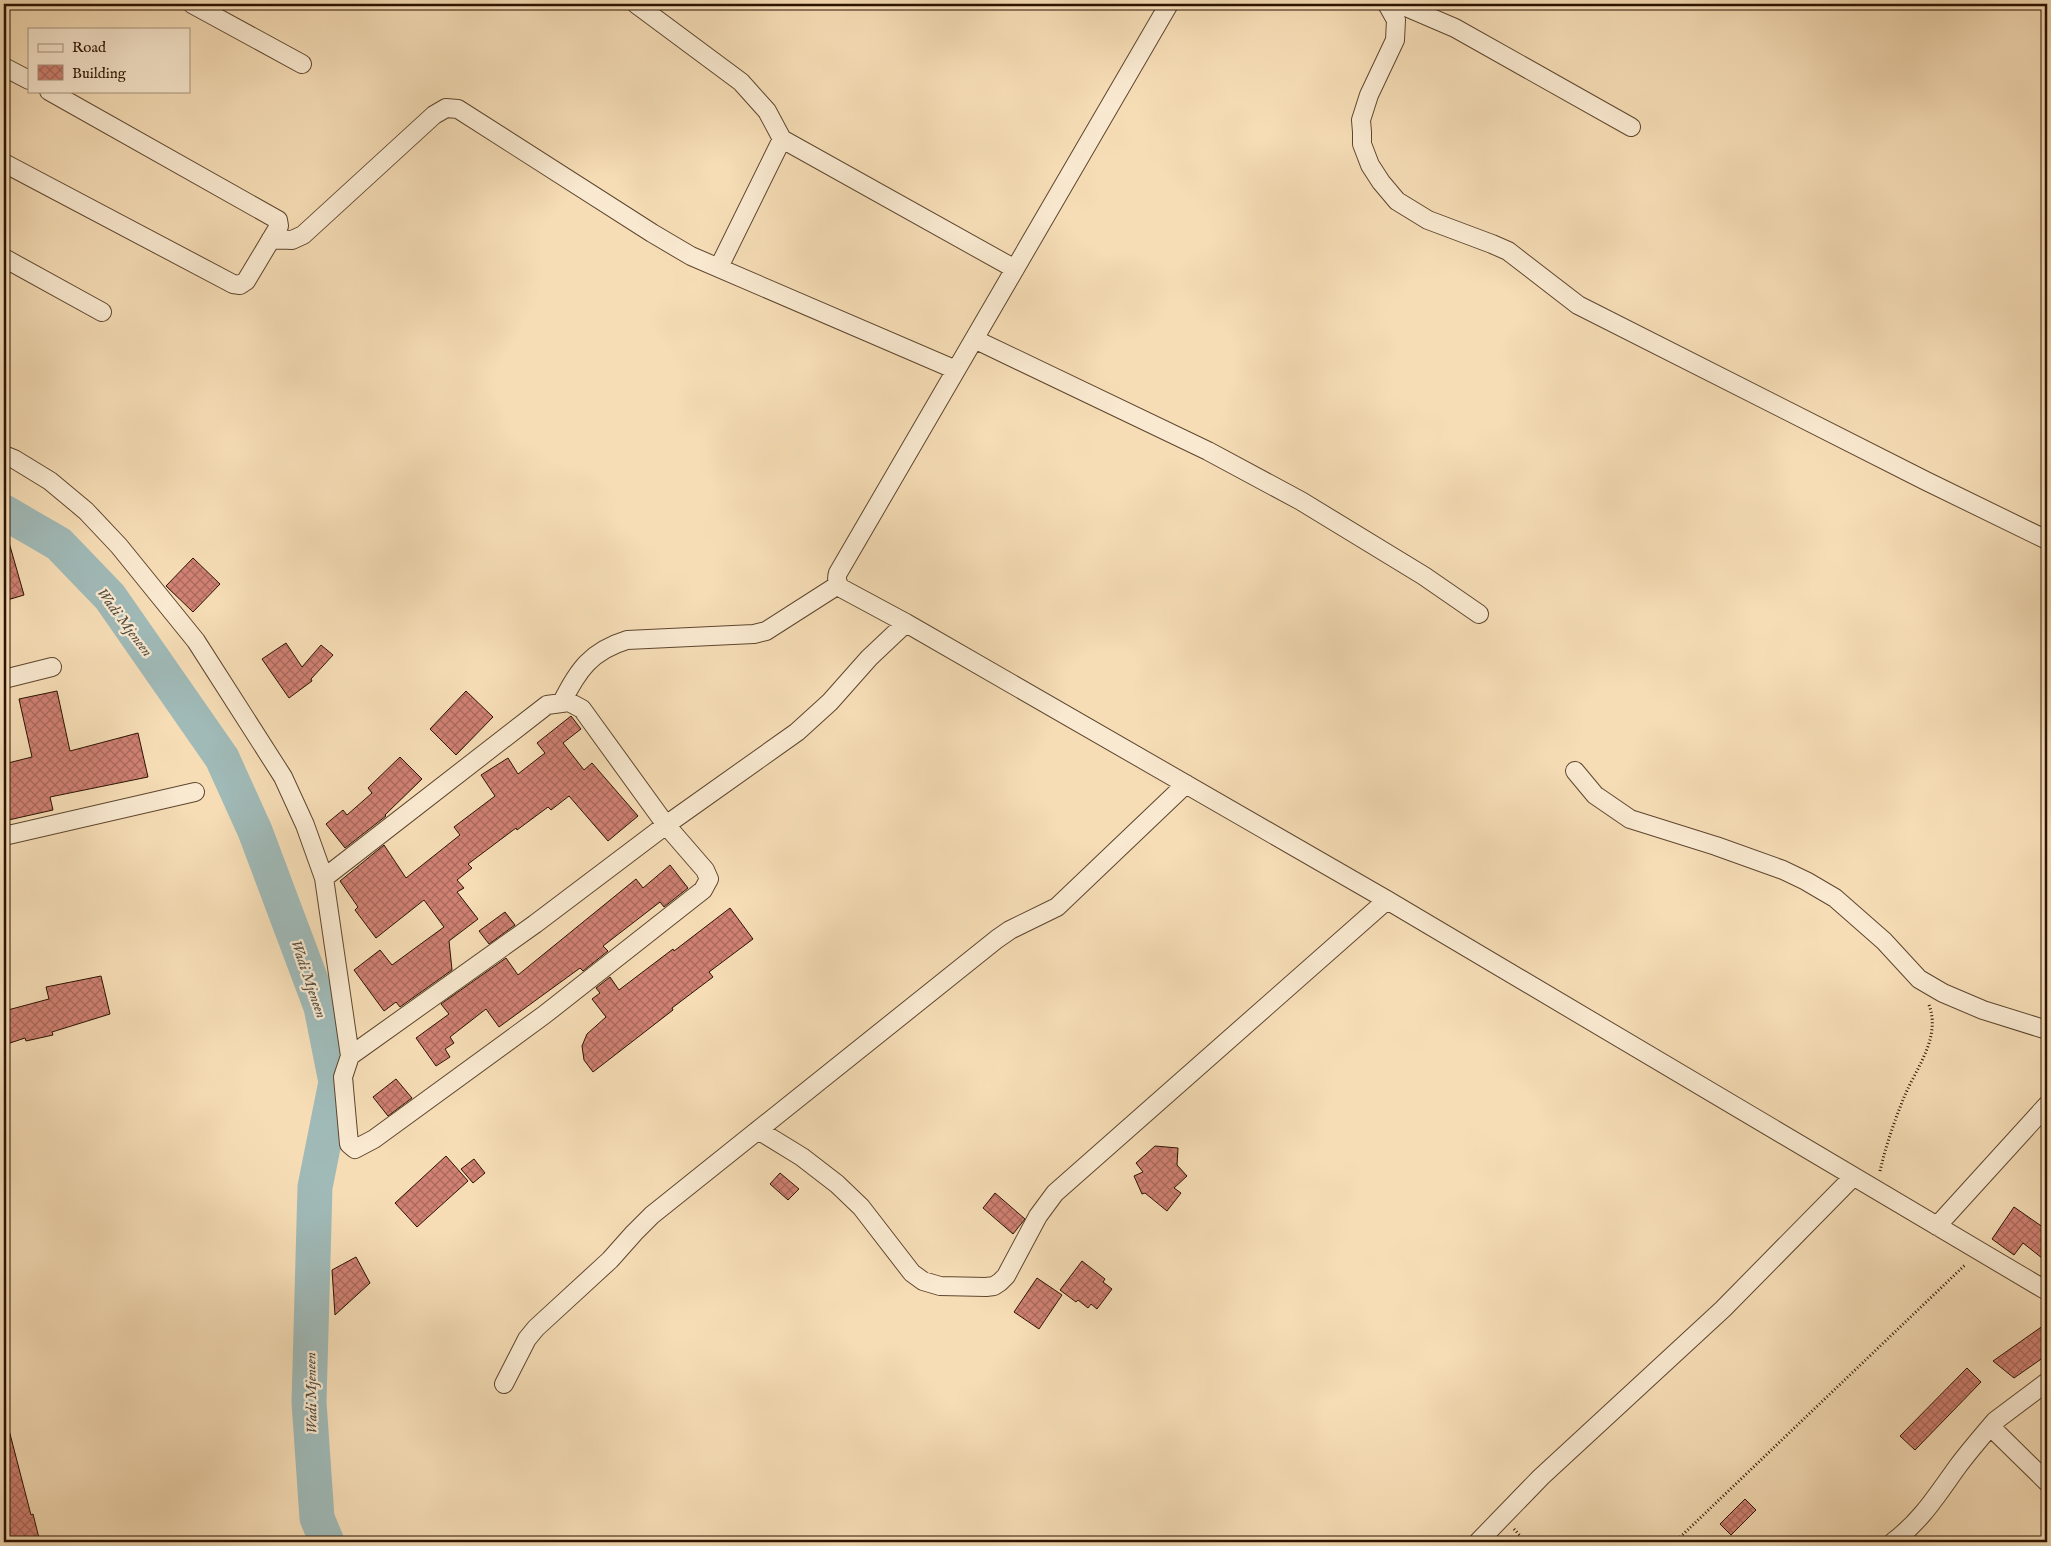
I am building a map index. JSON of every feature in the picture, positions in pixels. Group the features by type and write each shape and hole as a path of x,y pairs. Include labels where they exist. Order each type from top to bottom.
{"street":[{"path":"192,4 302,64"},
{"path":"636,4 741,82 767,111 782,139 1014,269"},
{"path":"1169,4 838,573 836,579 838,585 1387,900 2047,1291"},
{"path":"1387,4 1396,20 1395,40 1369,95 1361,120 1362,144 1370,164 1381,182 1397,201 1428,220 1508,251 1578,305 2047,540"},
{"path":"1399,4 1454,28 1631,127"},
{"path":"4,67 28,79"},
{"path":"4,163 233,284 240,285 246,281 279,226 276,218 51,92"},
{"path":"271,239 292,240 303,235 434,115 446,108 458,109 691,256 956,370"},
{"path":"719,267 782,139"},
{"path":"4,258 102,312"},
{"path":"974,339 1208,451 1301,501 1424,576 1479,614"},
{"path":"4,455 50,481 86,511 119,546 196,641 283,776 306,825 324,878 350,1056 344,1077 348,1144 355,1149 374,1139 536,1020 703,890 709,879 705,870 666,825 582,709 569,702 547,705 324,878"},
{"path":"562,702 574,678 584,664 613,644 627,640 766,632 838,585"},
{"path":"350,1056 535,924 666,825 797,732 830,702 869,658 906,623"},
{"path":"4,679 52,667"},
{"path":"1575,771 1595,795 1630,819 1783,870 1835,898 1884,942 1919,979 1943,993 1983,1010 2047,1030"},
{"path":"504,1384 536,1328 610,1260 634,1232 652,1215 997,939 1010,930 1057,907 1186,784"},
{"path":"4,836 195,792"},
{"path":"758,1130 802,1157 849,1194 912,1273 932,1284 946,1287 994,1286 1006,1276 1038,1216 1055,1193 1387,900"},
{"path":"1937,1226 2047,1105"},
{"path":"1478,1542 1541,1477 1723,1309 1853,1177"},
{"path":"1893,1542 1912,1528 1934,1503 1959,1465 1995,1420 2047,1382"},
{"path":"1995,1420 1994,1430 2047,1482"}],"path":[{"path":"1875,1190 1884,1154 1905,1096 1928,1049 1932,1013 1919,979"},
{"path":"1675,1542 1980,1251"}],"building":[{"path":"8,539 24,595 4,601 4,540"},
{"path":"193,558 220,584 193,612 166,586"},
{"path":"286,643 302,667 321,645 333,655 311,679 312,681 289,698 262,659"},
{"path":"57,691 70,751 138,733 148,777 50,797 53,810 4,821 4,764 32,757 19,699"},
{"path":"466,691 493,717 456,755 430,729"},
{"path":"571,716 581,729 563,743 584,770 592,763 638,816 608,841 569,796 551,810 548,807 517,830 516,828 468,864 472,868 457,880 464,888 457,892 478,919 449,941 452,970 400,1007 396,1002 384,1011 354,970 380,950 392,965 444,927 424,900 376,938 355,910 358,907 340,881 384,845 406,878 460,835 454,827 495,796 481,775 508,758 518,774 545,753 537,743"},
{"path":"400,757 422,779 386,816 345,848 326,824 343,810 347,815 372,793 368,788"},
{"path":"670,865 688,888 664,907 660,902 603,946 608,951 583,971 580,968 499,1027 486,1009 450,1037 454,1043 445,1049 450,1057 436,1066 416,1038 449,1014 441,1004 506,958 518,975 636,879 643,888"},
{"path":"730,908 753,939 709,972 713,977 593,1072 584,1060 582,1046 587,1034 606,1017 592,999 600,993 596,988 610,977 619,990"},
{"path":"505,912 515,925 489,944 479,931"},
{"path":"101,976 110,1014 52,1032 53,1035 26,1041 25,1038 4,1045 4,1011 49,999 46,987"},
{"path":"396,1079 412,1098 388,1116 373,1097"},
{"path":"1155,1146 1178,1148 1177,1165 1187,1176 1174,1188 1181,1193 1167,1211 1145,1193 1142,1194 1134,1176 1143,1172 1136,1163"},
{"path":"446,1156 468,1181 417,1227 395,1203"},
{"path":"474,1159 485,1173 473,1183 461,1169"},
{"path":"780,1173 799,1189 788,1200 770,1184"},
{"path":"995,1193 1025,1219 1013,1234 983,1208"},
{"path":"2014,1207 2047,1230 2047,1262 2023,1243 2014,1255 1992,1239"},
{"path":"356,1257 370,1283 335,1315 332,1270"},
{"path":"1082,1261 1105,1279 1103,1282 1112,1289 1097,1309 1091,1304 1088,1308 1078,1300 1076,1302 1060,1290"},
{"path":"1037,1278 1062,1295 1039,1329 1014,1312"},
{"path":"2047,1323 2047,1355 2014,1378 1993,1361"},
{"path":"1967,1368 1981,1382 1915,1450 1900,1436"},
{"path":"4,1430 9,1430 40,1542 4,1542"},
{"path":"1745,1499 1756,1510 1731,1535 1720,1524"}],"waterway":[{"name":"Wadi Mjeneen","path":"4,512 59,544 110,597 222,758 255,831 321,1007 336,1082 315,1187 309,1402 317,1518 327,1542"}]}
